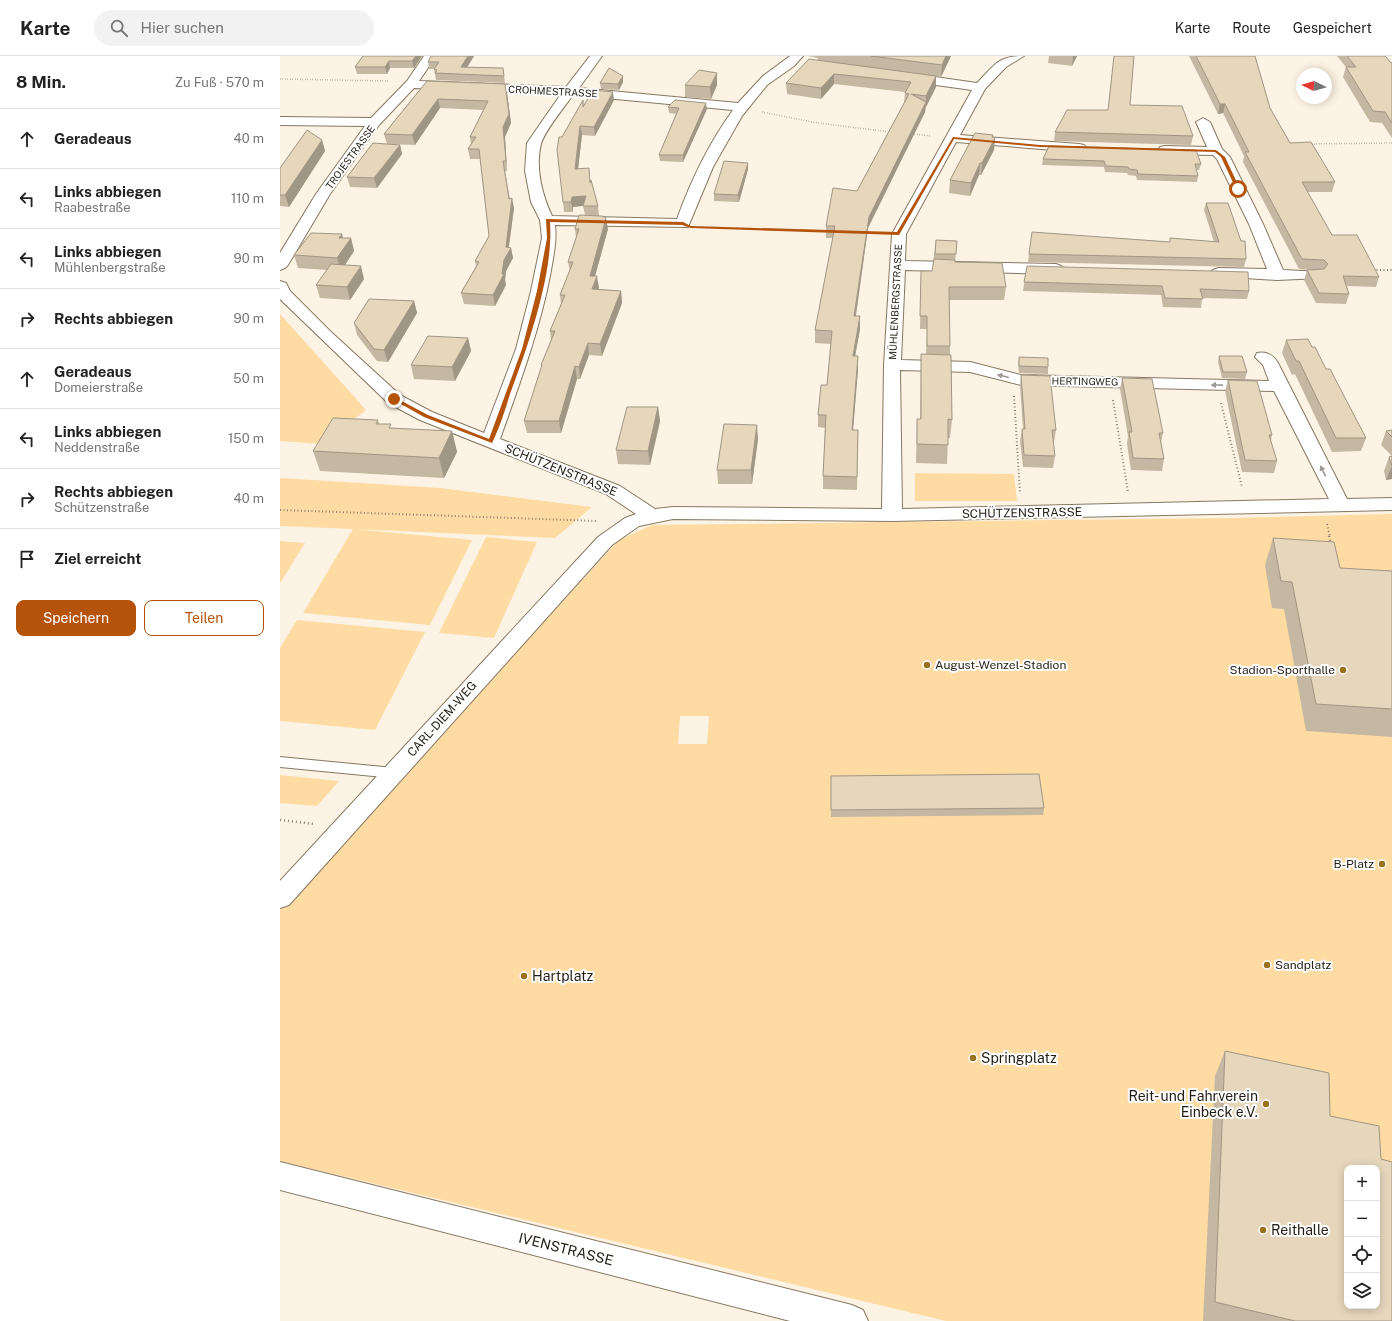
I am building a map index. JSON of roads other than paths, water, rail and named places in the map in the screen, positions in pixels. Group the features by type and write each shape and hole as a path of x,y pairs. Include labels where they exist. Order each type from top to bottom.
{"street":[{"name":"TROJESTRASSE","path":"280,265 322,194 374,122 412,83 430,56"},
{"path":"490,442 524,349 539,291 549,238 548,220 538,202 532,171 534,143 596,56"},
{"name":"MÜHLENBERGSTRASSE","path":"892,515 892,366 899,234 980,87 1002,64 1018,56"},
{"path":"548,220 683,224 701,176 716,146 742,108 764,81 799,60"},
{"path":"894,75 980,87"},
{"name":"CROHMESTRASSE","path":"412,83 570,91 730,105 742,108"},
{"path":"280,121 374,122"},
{"path":"1203,122 1216,151 1223,157 1256,224 1277,275"},
{"path":"953,138 1040,146 1096,148"},
{"path":"1148,149 1216,151"},
{"path":"897,265 1071,270"},
{"path":"1206,273 1316,275"},
{"name":"SCHÜTZENSTRASSE","path":"280,286 283,293 320,330 394,399 426,416 613,490 652,516"},
{"path":"1263,357 1270,363 1280,386 1341,505"},
{"name":"HERTINGWEG","path":"892,366 970,367 1021,380 1280,386"},
{"name":"SCHÜTZENSTRASSE","path":"605,541 632,522 652,516 692,512 892,515 1392,504"},
{"name":"CARL-DIEM-WEG","path":"280,898 605,541"},
{"name":"IVENSTRASSE","path":"280,1176 852,1321"}],"lane":[{"path":"280,762 394,773"}],"place":[{"name":"August-Wenzel-Stadion","path":"927,665"},
{"name":"Stadion-Sporthalle","path":"1343,670"},
{"name":"B-Platz","path":"1382,864"},
{"name":"Sandplatz","path":"1267,965"},
{"name":"Hartplatz","path":"524,976"},
{"name":"Springplatz","path":"973,1058"},
{"name":"Reit- und Fahrverein Einbeck e.V.","path":"1266,1104"},
{"name":"Reithalle","path":"1263,1230"}]}
